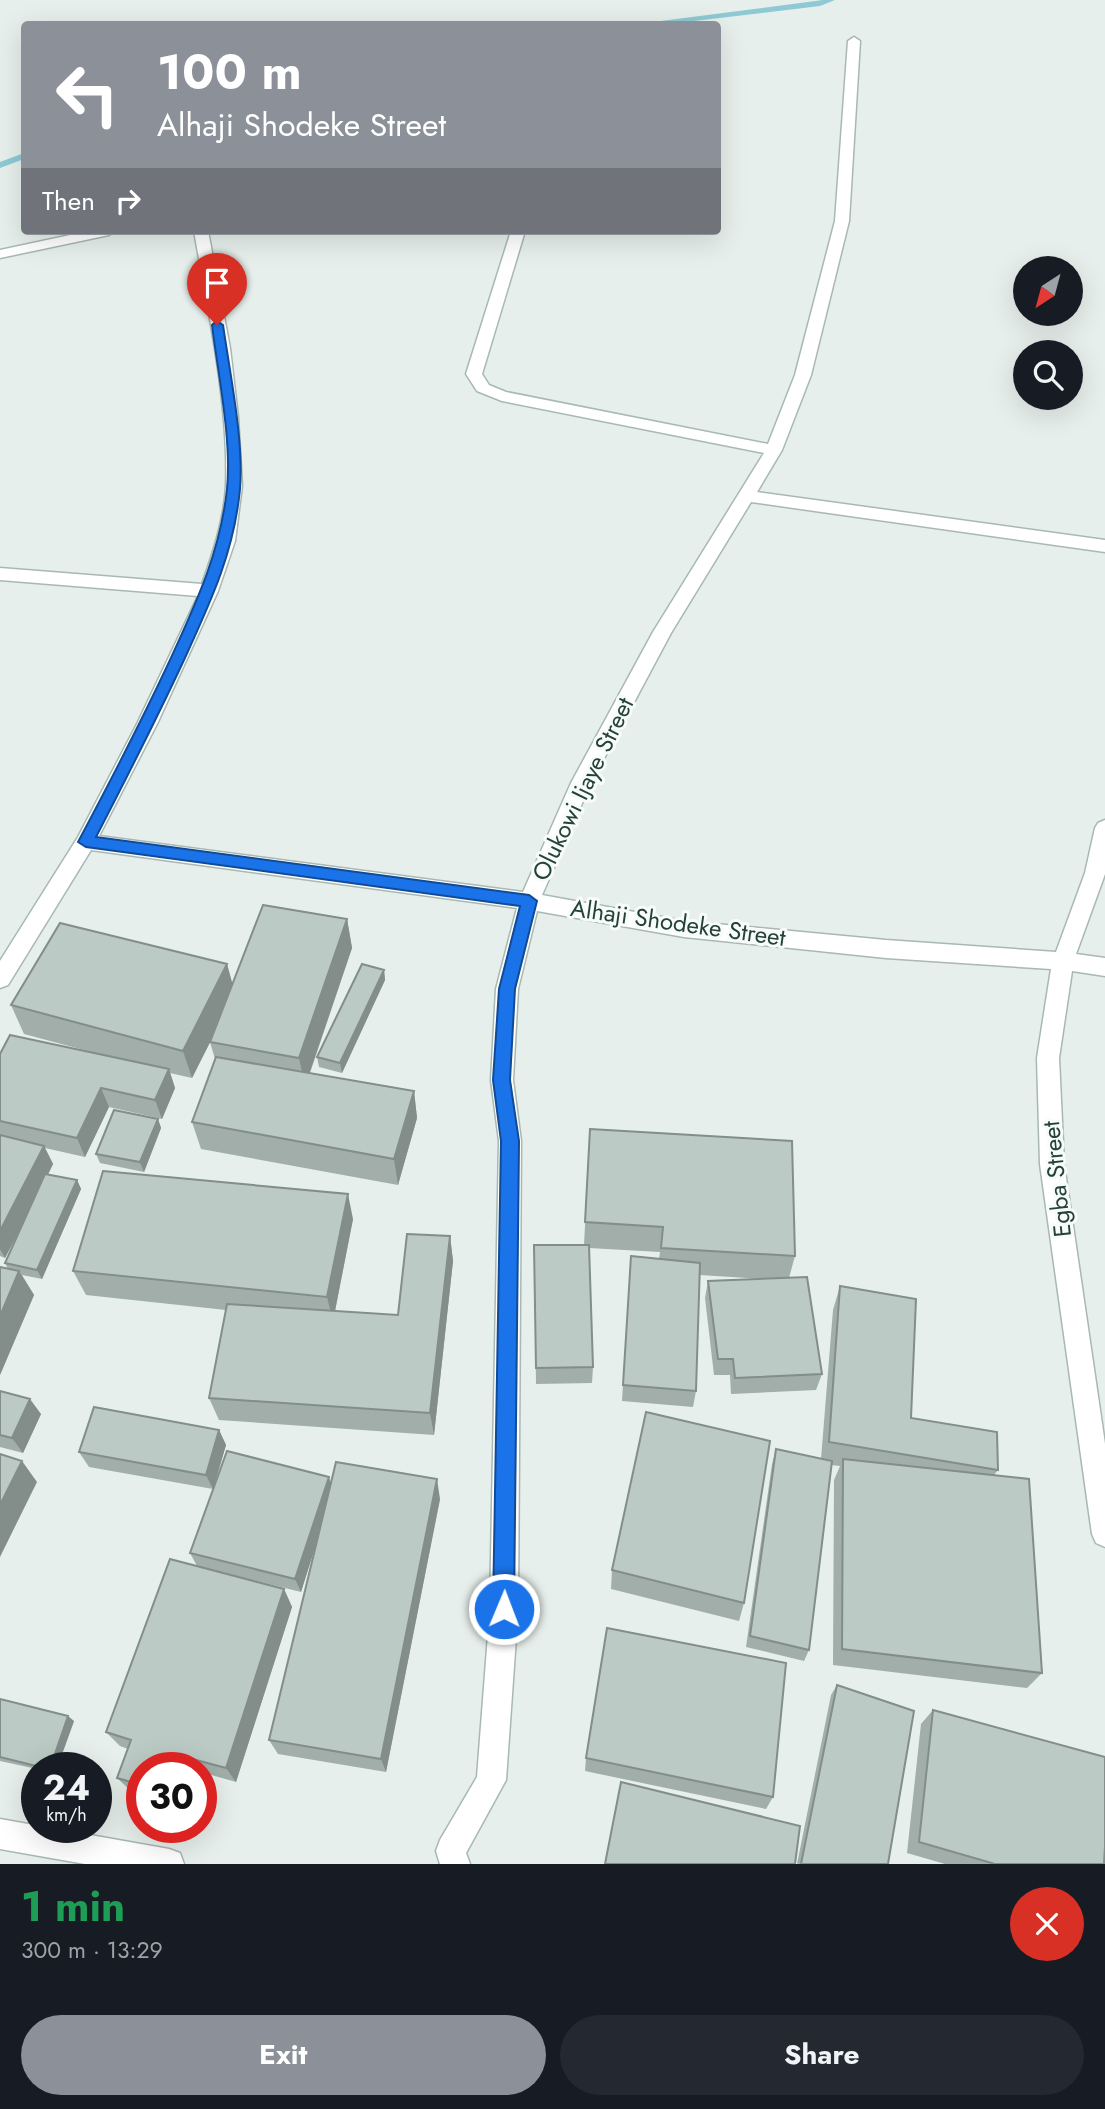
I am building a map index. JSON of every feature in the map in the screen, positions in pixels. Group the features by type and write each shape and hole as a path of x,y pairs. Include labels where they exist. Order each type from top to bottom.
{"street":[{"name":"Olukowi Ijaye Street","path":"455,1864 451,1851 491,1780 504,1609 510,1141 502,1080 507,989 529,901 593,760 662,632 774,450 803,375 842,221 854,41"},
{"path":"0,254 90,235"},
{"path":"0,979 86,842 147,724 209,591 226,541 234,486 230,417 222,348 202,235"},
{"path":"517,235 474,374 483,388 502,396 774,450"},
{"path":"747,496 1105,546"},
{"path":"0,574 209,591"},
{"name":"Egba Street","path":"1105,828 1095,873 1063,961 1048,1058 1052,1164 1105,1534"},
{"name":"Alhaji Shodeke Street","path":"86,842 529,901 684,929 886,949 1063,961 1105,967"},
{"path":"0,1834 169,1864"}],"building":[{"path":"263,905 347,919 299,1058 210,1042"},
{"path":"60,923 227,964 183,1051 11,1005"},
{"path":"362,964 384,970 340,1063 317,1057"},
{"path":"10,1035 169,1069 155,1100 101,1088 77,1138 0,1121 0,1054"},
{"path":"216,1057 414,1091 394,1159 192,1122"},
{"path":"114,1110 158,1119 140,1162 96,1154"},
{"path":"590,1129 792,1141 795,1256 661,1248 663,1227 585,1222"},
{"path":"0,1135 44,1146 0,1231"},
{"path":"103,1171 348,1194 327,1297 73,1271"},
{"path":"45,1174 77,1180 37,1270 5,1263"},
{"path":"407,1234 450,1236 430,1413 209,1398 227,1304 398,1315"},
{"path":"534,1245 589,1245 593,1367 536,1368"},
{"path":"631,1256 700,1263 696,1391 623,1385"},
{"path":"0,1267 19,1271 0,1316"},
{"path":"807,1277 822,1374 735,1378 733,1359 718,1359 708,1281"},
{"path":"840,1286 916,1299 911,1418 997,1432 998,1470 829,1442"},
{"path":"0,1391 30,1399 12,1438 0,1435"},
{"path":"94,1407 219,1430 206,1475 79,1452"},
{"path":"646,1412 770,1441 744,1603 612,1570"},
{"path":"776,1449 832,1461 809,1650 750,1636"},
{"path":"227,1451 329,1477 295,1579 190,1553"},
{"path":"0,1454 22,1461 0,1505"},
{"path":"843,1459 1029,1479 1042,1673 842,1649"},
{"path":"336,1462 437,1479 381,1759 269,1740"},
{"path":"170,1559 284,1589 226,1768 217,1766 217,1752 127,1752 131,1740 106,1732"},
{"path":"607,1628 786,1663 773,1797 586,1758"},
{"path":"837,1685 914,1711 888,1864 801,1864"},
{"path":"0,1699 68,1716 56,1752 21,1752 21,1762 0,1757"},
{"path":"933,1710 1105,1757 1104,1864 995,1864 919,1842"},
{"path":"126,1754 126,1781 117,1778"},
{"path":"621,1782 800,1826 795,1864 605,1864"}],"waterway":[{"path":"678,21 820,4 831,0"},
{"path":"0,165 21,157"}],"route":[{"path":"217,325 230,417 234,486 226,541 209,591 147,724 86,842 529,901 507,989 502,1080 510,1141 504,1609"}]}
